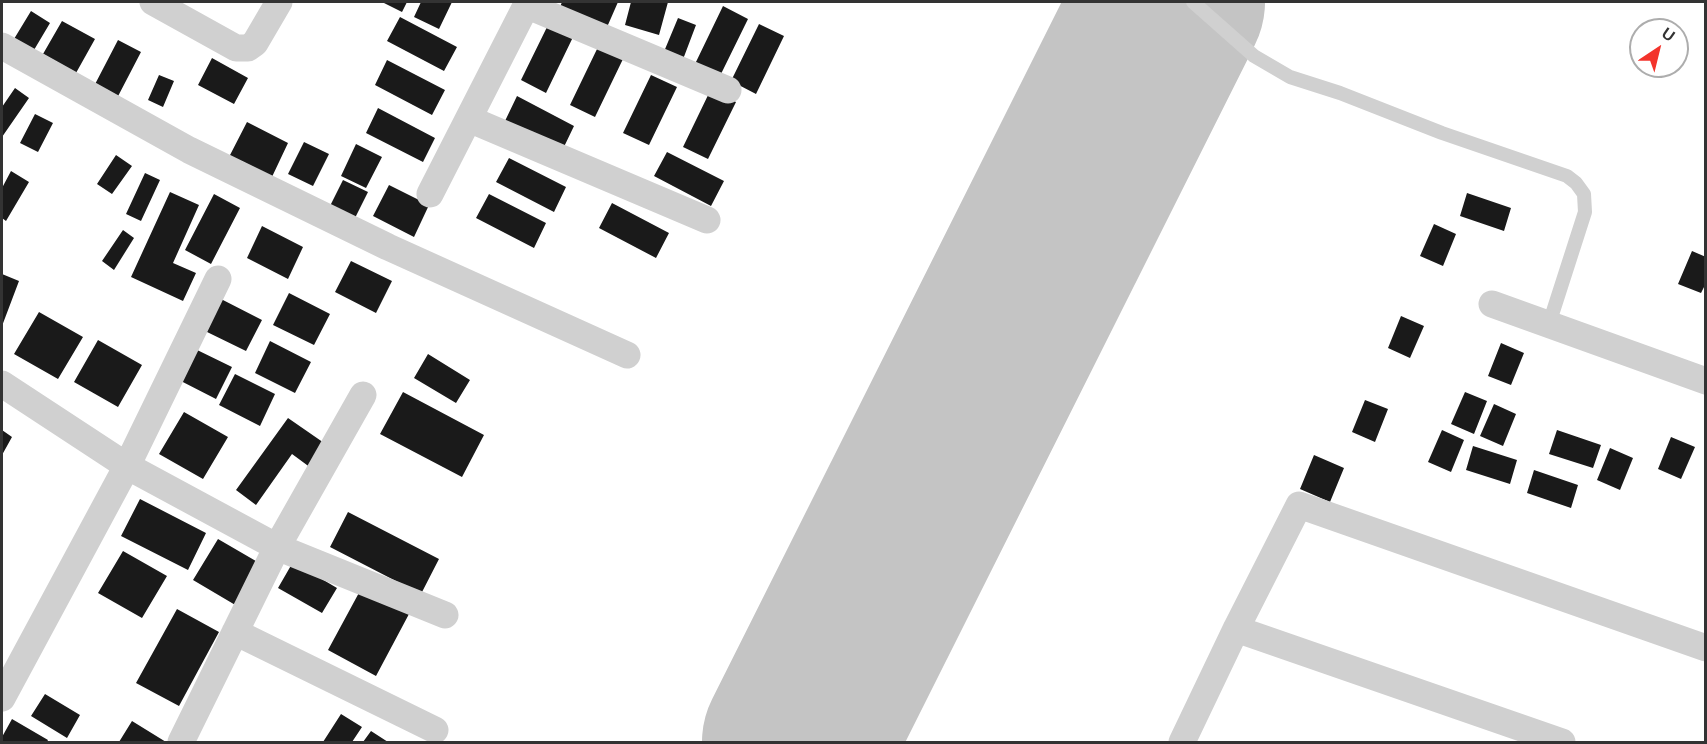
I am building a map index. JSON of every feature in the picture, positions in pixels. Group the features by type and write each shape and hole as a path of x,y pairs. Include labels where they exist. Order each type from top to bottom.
{"street":[{"path":"153,2 236,48 248,48 255,43 279,2"},
{"path":"430,194 527,3 728,90"},
{"path":"2,46 189,150 388,247 627,355"},
{"path":"469,119 707,220"},
{"path":"2,698 127,466 218,279"},
{"path":"1492,304 1706,381"},
{"path":"2,384 127,466 277,547 445,615"},
{"path":"181,742 277,547 363,395"},
{"path":"1182,742 1299,505 1706,648"},
{"path":"1236,629 1562,742"},
{"path":"236,632 435,730"}],"lane":[{"path":"1193,2 1254,56 1290,77 1567,176 1576,183 1584,194 1585,212 1549,324"}],"building":[{"path":"382,2 407,2 402,12"},
{"path":"421,2 452,2 439,29 414,17"},
{"path":"562,2 618,2 604,34 557,14"},
{"path":"631,2 668,2 659,35 625,25"},
{"path":"723,6 748,19 720,76 695,64"},
{"path":"31,11 50,23 34,50 14,39"},
{"path":"400,17 457,47 444,71 387,41"},
{"path":"678,18 696,25 682,62 663,54"},
{"path":"62,21 95,39 76,73 43,54"},
{"path":"549,23 574,35 546,93 521,80"},
{"path":"759,24 784,36 756,94 731,81"},
{"path":"118,40 141,52 115,102 92,90"},
{"path":"598,47 623,59 595,117 570,105"},
{"path":"212,58 248,78 234,104 198,85"},
{"path":"387,60 445,90 432,115 375,85"},
{"path":"159,75 174,81 163,107 148,100"},
{"path":"651,75 677,87 649,145 623,133"},
{"path":"15,88 29,98 2,137 2,107"},
{"path":"711,89 736,102 708,159 683,147"},
{"path":"517,96 574,126 562,151 505,121"},
{"path":"378,108 435,138 423,162 366,133"},
{"path":"35,114 53,123 38,152 20,143"},
{"path":"247,122 288,143 271,179 229,157"},
{"path":"304,142 329,154 313,186 288,174"},
{"path":"356,144 382,157 366,188 341,176"},
{"path":"667,152 724,181 711,206 654,176"},
{"path":"116,155 132,166 112,194 97,184"},
{"path":"509,158 566,187 554,212 496,182"},
{"path":"11,171 29,182 6,221 2,218 2,188"},
{"path":"145,173 160,180 141,221 126,214"},
{"path":"343,180 368,192 352,224 327,212"},
{"path":"389,185 429,205 414,237 373,216"},
{"path":"170,192 199,205 173,263 196,273 183,301 131,277"},
{"path":"1467,193 1511,208 1504,231 1460,216"},
{"path":"214,194 240,208 211,264 185,250"},
{"path":"489,194 546,223 534,248 476,218"},
{"path":"612,203 669,233 656,258 599,228"},
{"path":"1434,224 1456,234 1443,266 1420,256"},
{"path":"262,226 303,247 288,279 247,258"},
{"path":"123,230 134,238 114,270 102,261"},
{"path":"1692,251 1706,257 1706,283 1701,293 1678,284"},
{"path":"351,261 392,281 376,313 335,292"},
{"path":"2,274 19,281 2,326"},
{"path":"289,293 330,314 314,345 273,325"},
{"path":"221,299 262,320 246,351 205,331"},
{"path":"39,312 83,337 58,379 14,354"},
{"path":"1401,316 1424,326 1410,358 1388,348"},
{"path":"98,340 142,365 118,407 74,382"},
{"path":"270,341 311,362 295,393 255,373"},
{"path":"1501,343 1524,353 1511,385 1488,376"},
{"path":"191,347 232,367 216,399 175,378"},
{"path":"428,354 470,380 456,403 414,378"},
{"path":"235,374 275,394 260,426 219,405"},
{"path":"403,392 484,435 462,477 380,434"},
{"path":"1465,392 1487,401 1474,434 1451,424"},
{"path":"1365,400 1388,409 1375,442 1352,432"},
{"path":"1494,404 1516,414 1503,446 1480,436"},
{"path":"184,412 228,437 203,479 159,454"},
{"path":"288,418 327,445 311,468 292,454 256,505 236,490"},
{"path":"2,430 12,437 2,455"},
{"path":"1442,430 1464,440 1451,472 1428,462"},
{"path":"1557,430 1601,445 1593,468 1549,454"},
{"path":"1671,437 1695,447 1681,479 1658,469"},
{"path":"1473,446 1517,460 1510,484 1466,470"},
{"path":"1610,448 1633,458 1620,490 1597,480"},
{"path":"1314,455 1344,468 1330,502 1300,489"},
{"path":"1534,470 1578,485 1571,508 1527,493"},
{"path":"140,499 206,533 188,570 121,536"},
{"path":"348,512 439,559 421,594 330,547"},
{"path":"218,539 261,564 237,606 193,580"},
{"path":"123,551 167,576 142,618 98,593"},
{"path":"293,562 337,588 322,613 278,588"},
{"path":"361,589 409,614 376,676 328,650"},
{"path":"177,609 219,632 179,706 136,683"},
{"path":"45,694 80,715 67,738 31,716"},
{"path":"341,714 362,727 352,742 323,742"},
{"path":"12,719 48,740 47,742 2,742 2,737"},
{"path":"132,721 166,742 119,742"},
{"path":"371,731 388,742 363,742"}],"taxiway":[{"path":"1153,33 1155,2"}],"runway":[{"path":"798,742 1169,2"}]}
